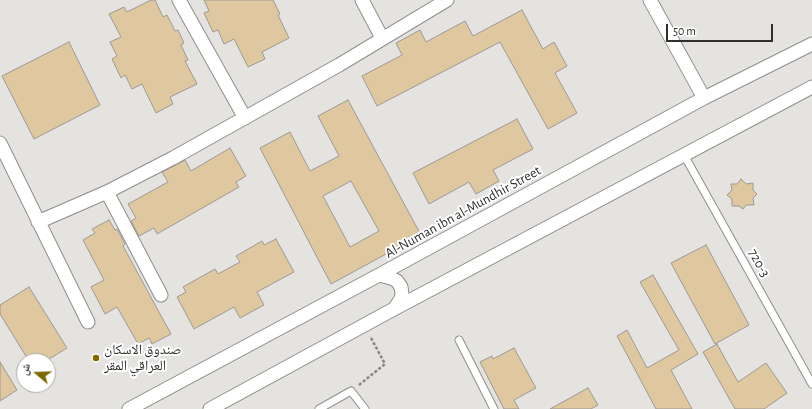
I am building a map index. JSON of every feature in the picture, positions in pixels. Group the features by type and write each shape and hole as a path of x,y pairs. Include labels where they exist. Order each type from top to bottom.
{"street":[{"path":"179,0 245,118"},
{"path":"362,0 382,38"},
{"path":"38,222 107,192 245,118 339,65 447,0"},
{"path":"650,0 704,98"},
{"name":"Al-Numan ibn al-Mundhir Street","path":"130,409 704,98 812,44"},
{"path":"210,409 392,310 812,87"},
{"path":"0,143 88,322"},
{"path":"107,192 162,295"},
{"path":"379,275 397,281 401,287 401,299 392,310"}],"lane":[{"name":"720-3","path":"684,155 812,384"},
{"path":"459,340 494,409"},
{"path":"319,409 351,391 365,409"}],"path":[{"path":"351,391 385,364 365,325"}],"building":[{"path":"151,0 155,0 163,17 167,15 175,31 178,30 184,43 181,45 188,60 185,61 197,84 170,97 173,104 156,113 142,84 132,89 125,75 121,78 112,59 117,56 110,42 121,37 109,14 124,7 127,12"},
{"path":"204,0 273,0 280,14 278,15 289,38 262,52 265,59 248,67 234,39 224,44 218,30 213,32 204,13 209,11"},
{"path":"522,10 543,49 554,42 567,66 555,73 577,113 548,129 500,42 377,106 362,76 402,55 396,43 420,30 426,42 465,21 473,36"},
{"path":"69,42 100,105 34,139 2,76"},
{"path":"348,100 421,235 331,284 260,148 290,132 310,171 339,156 318,116","holes":["351,181 379,231 350,247 323,196"]},
{"path":"517,119 533,149 493,170 499,181 476,194 469,182 429,204 413,173"},
{"path":"230,148 246,176 236,182 239,187 157,234 154,228 139,236 131,221 136,218 128,204 168,182 162,172 185,160 191,171"},
{"path":"741,179 746,184 753,183 753,190 757,194 753,198 754,205 746,205 743,209 739,206 732,206 732,199 727,195 732,190 731,184 737,184"},
{"path":"109,220 115,230 117,229 125,244 123,246 171,334 152,344 149,338 138,344 117,307 105,314 91,287 104,280 83,240 95,233 92,229"},
{"path":"276,239 294,272 257,292 264,305 240,318 234,307 194,329 177,297 186,292 183,287 215,269 218,274 240,262 236,256 262,241 264,245"},
{"path":"706,245 749,325 715,344 671,263"},
{"path":"653,275 698,354 671,370 692,409 656,409 617,336 627,330 647,368 679,350 640,282"},
{"path":"29,287 67,348 56,355 56,353 24,353 0,314 0,305"},
{"path":"717,344 738,382 766,363 787,393 764,409 735,409 703,352"},
{"path":"514,348 536,388 514,400 519,409 504,409 480,362 492,356 493,359"},
{"path":"0,362 16,391 0,401"},
{"path":"588,388 598,405 591,409 550,409"}],"place":[{"name":"صندوق الاسكان العراقي المقر","path":"96,358"}]}
